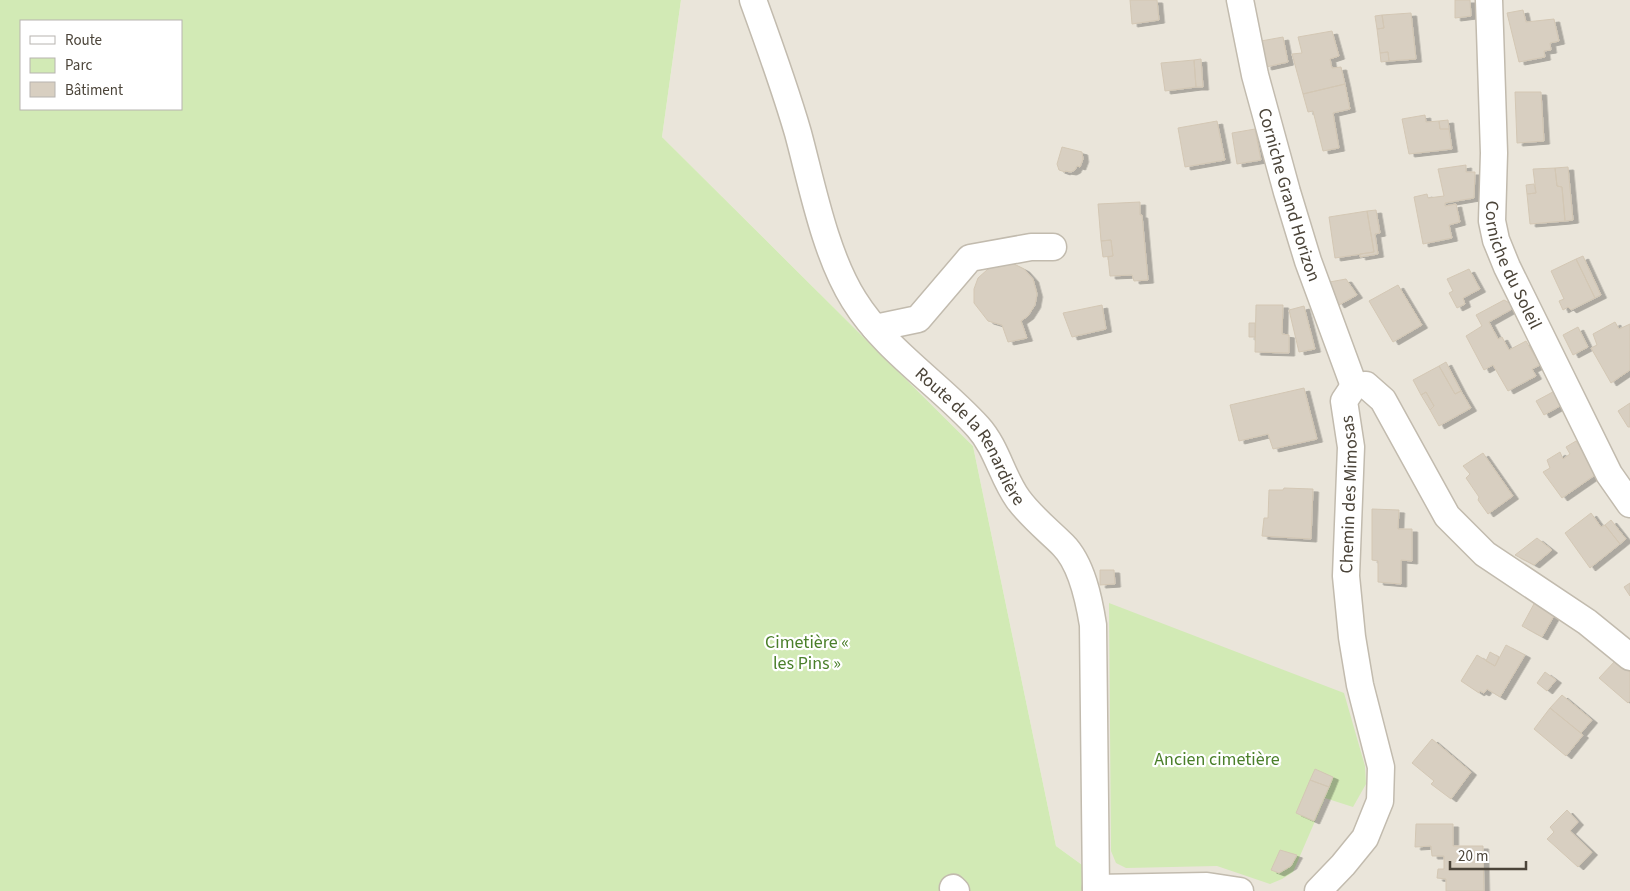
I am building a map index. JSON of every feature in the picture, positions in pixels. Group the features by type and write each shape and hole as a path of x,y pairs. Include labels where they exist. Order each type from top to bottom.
{"street":[{"name":"Route de la Renardière","path":"753,0 781,77 836,265 853,300 875,328 979,428 992,447 1017,498 1065,546 1082,578 1093,625 1096,889"},
{"name":"Corniche Grand Horizon","path":"1240,0 1255,75 1287,192 1311,270 1354,386"},
{"name":"Corniche du Soleil","path":"1489,0 1494,153 1492,221 1496,240 1506,267 1609,474 1630,504"},
{"path":"875,328 918,319 970,258 1032,247 1053,246"},
{"path":"1354,386 1366,385 1383,400 1447,516 1485,554 1587,622 1630,657"},
{"name":"Chemin des Mimosas","path":"1318,891 1365,838 1380,801 1381,767 1360,685 1352,636 1346,576 1352,447 1344,401 1354,386"},
{"path":"1096,889 1207,886 1240,891"}],"shaded area":[{"path":"681,0 1630,0 1630,891 1118,891 1056,846 973,446 662,137"}],"green space":[{"name":"Cimetière « les Pins »","path":"0,0 681,0 662,137 973,446 1056,846 1118,891 0,891"},
{"name":"Ancien cimetière","path":"1109,603 1344,693 1365,766 1366,784 1353,807 1325,798 1293,872 1270,884 1217,866 1126,868 1116,863 1111,851"}],"building":[{"path":"1130,0 1157,0 1159,20 1132,24"},
{"path":"1455,0 1470,0 1471,16 1455,18"},
{"path":"1523,10 1526,22 1554,19 1559,41 1550,43 1551,50 1544,51 1545,57 1519,62 1507,13"},
{"path":"1411,13 1416,59 1389,61 1388,52 1380,53 1377,29 1384,28 1382,15"},
{"path":"1382,15 1384,28 1377,29 1375,16"},
{"path":"1332,31 1339,56 1330,59 1332,68 1341,67 1345,84 1303,94 1292,54 1302,53 1298,37"},
{"path":"1283,37 1288,62 1266,67 1261,41"},
{"path":"1388,52 1389,61 1381,62 1380,53"},
{"path":"1201,59 1203,87 1196,87 1194,60"},
{"path":"1194,60 1196,87 1165,91 1161,63"},
{"path":"1345,84 1350,109 1333,113 1339,148 1323,151 1313,111 1308,112 1303,94"},
{"path":"1515,92 1541,92 1544,141 1517,143"},
{"path":"1425,115 1426,122 1439,121 1440,129 1449,129 1452,149 1409,154 1402,119"},
{"path":"1448,120 1449,129 1440,129 1439,121"},
{"path":"1217,121 1225,160 1185,167 1178,128"},
{"path":"1255,129 1261,160 1237,164 1232,133"},
{"path":"1062,147 1082,152 1083,159 1080,167 1077,166 1071,172 1059,170 1057,164"},
{"path":"1466,165 1466,172 1475,172 1474,198 1445,203 1445,206 1456,204 1460,222 1449,225 1452,238 1423,244 1414,197 1427,194 1428,198 1444,196 1438,169"},
{"path":"1568,167 1573,220 1565,221 1562,187 1557,186 1555,168"},
{"path":"1555,168 1557,186 1562,187 1565,221 1530,224 1527,194 1536,193 1533,169"},
{"path":"1534,184 1536,193 1527,194 1526,185"},
{"path":"1140,202 1148,280 1134,281 1132,275 1110,276 1108,257 1113,256 1111,240 1101,241 1098,204"},
{"path":"1376,210 1380,233 1375,234 1378,254 1360,257 1360,254 1374,252 1367,211"},
{"path":"1367,211 1374,252 1335,258 1329,217"},
{"path":"1111,240 1113,256 1103,257 1101,241"},
{"path":"1583,256 1601,295 1595,298 1576,259"},
{"path":"1576,259 1595,298 1571,310 1568,307 1563,310 1559,301 1564,299 1551,271"},
{"path":"1000,264 1014,264 1024,269 1033,279 1037,294 1035,305 1028,316 1021,321 1027,338 1008,342 1002,325 988,321 974,303 974,289 978,278 988,269"},
{"path":"1469,269 1480,289 1463,298 1465,304 1457,308 1449,293 1453,291 1447,279"},
{"path":"1346,279 1357,295 1339,305 1324,283"},
{"path":"1398,285 1422,325 1393,342 1369,301"},
{"path":"1504,300 1519,308 1514,308 1489,322 1498,339 1502,337 1509,350 1526,341 1540,365 1532,369 1536,376 1508,391 1493,365 1484,370 1466,336 1482,326 1476,315"},
{"path":"1102,305 1106,329 1072,337 1063,313"},
{"path":"1256,305 1283,305 1282,334 1289,335 1289,353 1255,352"},
{"path":"1304,306 1315,349 1299,352 1289,310"},
{"path":"1615,322 1619,329 1630,324 1630,370 1611,383 1591,348 1597,345 1593,334"},
{"path":"1249,323 1255,323 1255,337 1249,337"},
{"path":"1578,327 1588,347 1573,355 1563,335"},
{"path":"1446,362 1461,391 1455,394 1439,366"},
{"path":"1439,366 1455,394 1461,391 1471,408 1439,426 1430,410 1434,406 1426,392 1421,395 1413,380"},
{"path":"1562,387 1569,401 1544,415 1536,401"},
{"path":"1304,388 1317,439 1273,449 1268,434 1239,441 1230,405"},
{"path":"1426,392 1434,406 1430,410 1421,395"},
{"path":"1630,403 1630,427 1628,427 1618,411"},
{"path":"1576,441 1598,473 1562,498 1543,472 1550,468 1547,460 1560,452 1563,459 1570,454 1566,447"},
{"path":"1483,453 1513,496 1488,514 1466,478 1470,474 1463,466"},
{"path":"1284,488 1313,489 1311,539 1262,536 1264,518 1268,518 1269,490 1283,490"},
{"path":"1372,509 1399,510 1398,529 1412,529 1412,561 1401,560 1401,584 1378,582 1378,561 1372,560"},
{"path":"1591,513 1601,527 1605,525 1620,544 1590,568 1565,533"},
{"path":"1611,520 1626,539 1620,544 1605,525"},
{"path":"1537,538 1552,550 1534,565 1515,555"},
{"path":"1100,570 1114,570 1115,584 1100,585"},
{"path":"1630,583 1630,596 1624,587"},
{"path":"1535,602 1555,614 1542,637 1522,626"},
{"path":"1506,645 1525,655 1500,697 1487,689 1484,693 1480,691 1479,693 1461,681 1477,655 1495,666"},
{"path":"1490,652 1499,657 1495,666 1486,661"},
{"path":"1616,660 1630,672 1630,701 1628,703 1599,678"},
{"path":"1545,672 1556,680 1547,691 1537,683"},
{"path":"1562,695 1592,720 1581,733 1550,708"},
{"path":"1550,708 1583,735 1566,756 1534,729"},
{"path":"1432,739 1471,772 1451,799 1431,784 1434,781 1412,763"},
{"path":"1315,769 1333,777 1329,787 1310,780"},
{"path":"1310,780 1329,787 1314,821 1296,813"},
{"path":"1567,810 1578,822 1570,831 1592,852 1578,867 1547,839 1554,832 1550,827"},
{"path":"1416,824 1453,824 1453,846 1483,846 1484,891 1446,891 1446,879 1437,878 1438,869 1444,869 1444,856 1432,856 1431,846 1415,847"},
{"path":"1280,850 1297,855 1291,866 1279,873 1271,870"}]}
